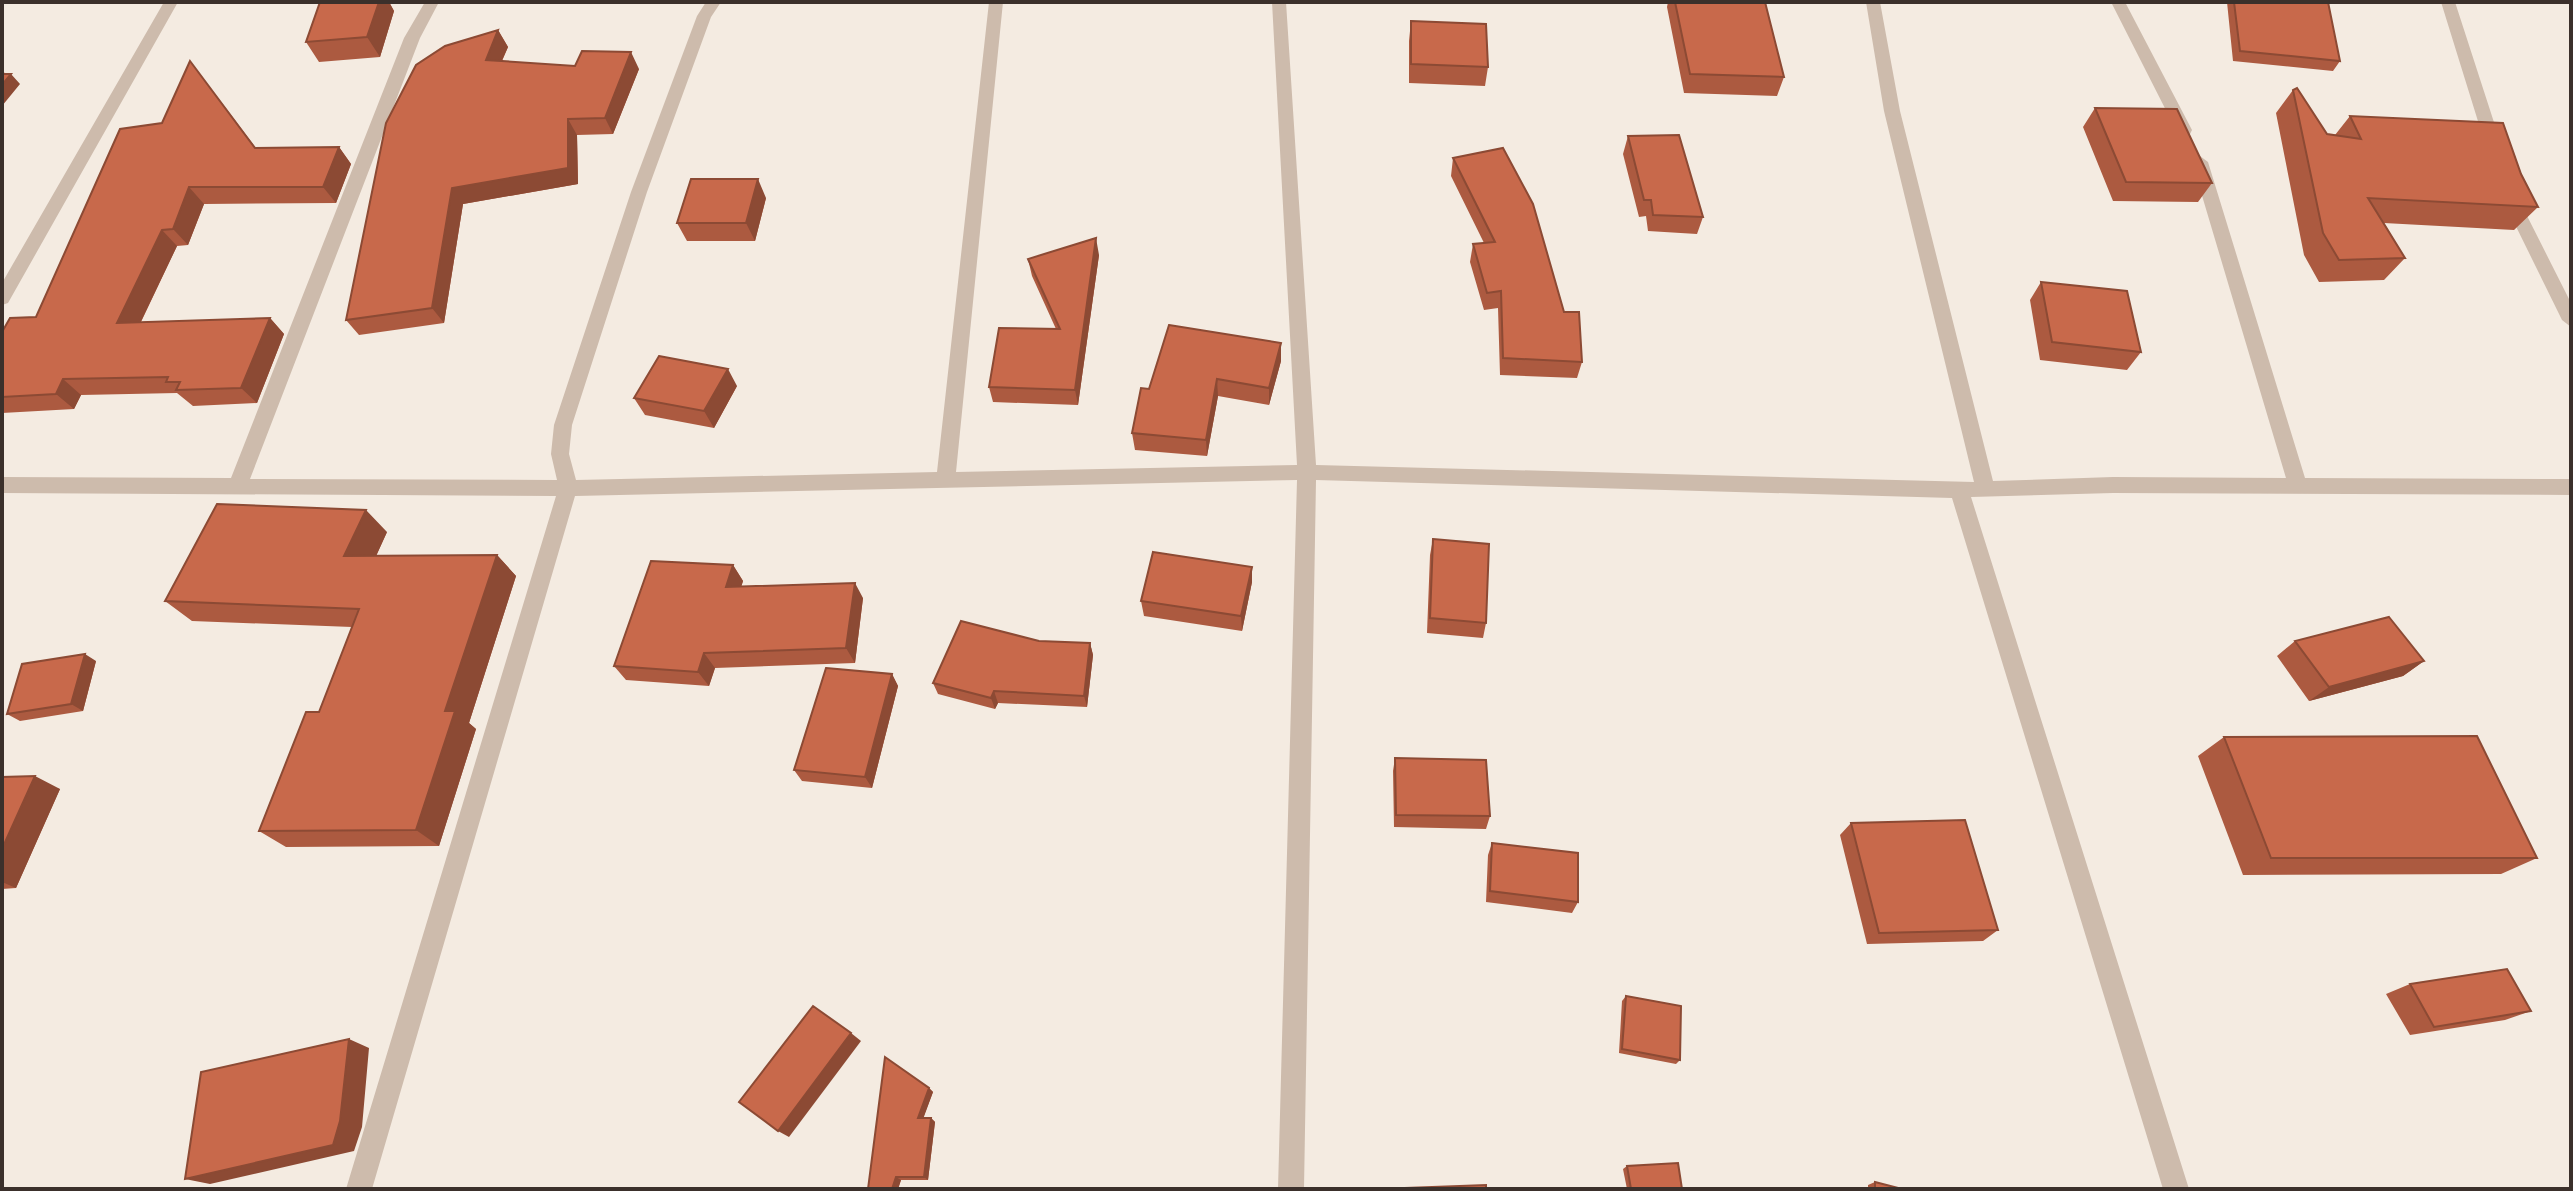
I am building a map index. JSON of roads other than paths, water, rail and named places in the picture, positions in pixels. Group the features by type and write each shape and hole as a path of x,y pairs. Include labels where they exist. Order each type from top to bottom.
{"street":[{"path":"2,298 171,2"},
{"path":"237,487 412,38 432,2"},
{"path":"359,1189 568,488 560,454 563,425 639,192 704,16 714,2"},
{"path":"946,480 996,2"},
{"path":"1279,2 1307,472 1291,1189"},
{"path":"1873,2 1892,111 1985,489"},
{"path":"2118,2 2206,173 2298,486"},
{"path":"2448,2 2502,174 2537,257 2571,320"},
{"path":"2,485 568,488 1307,472 1959,490 2113,485 2571,487"},
{"path":"1959,490 2176,1189"}]}
